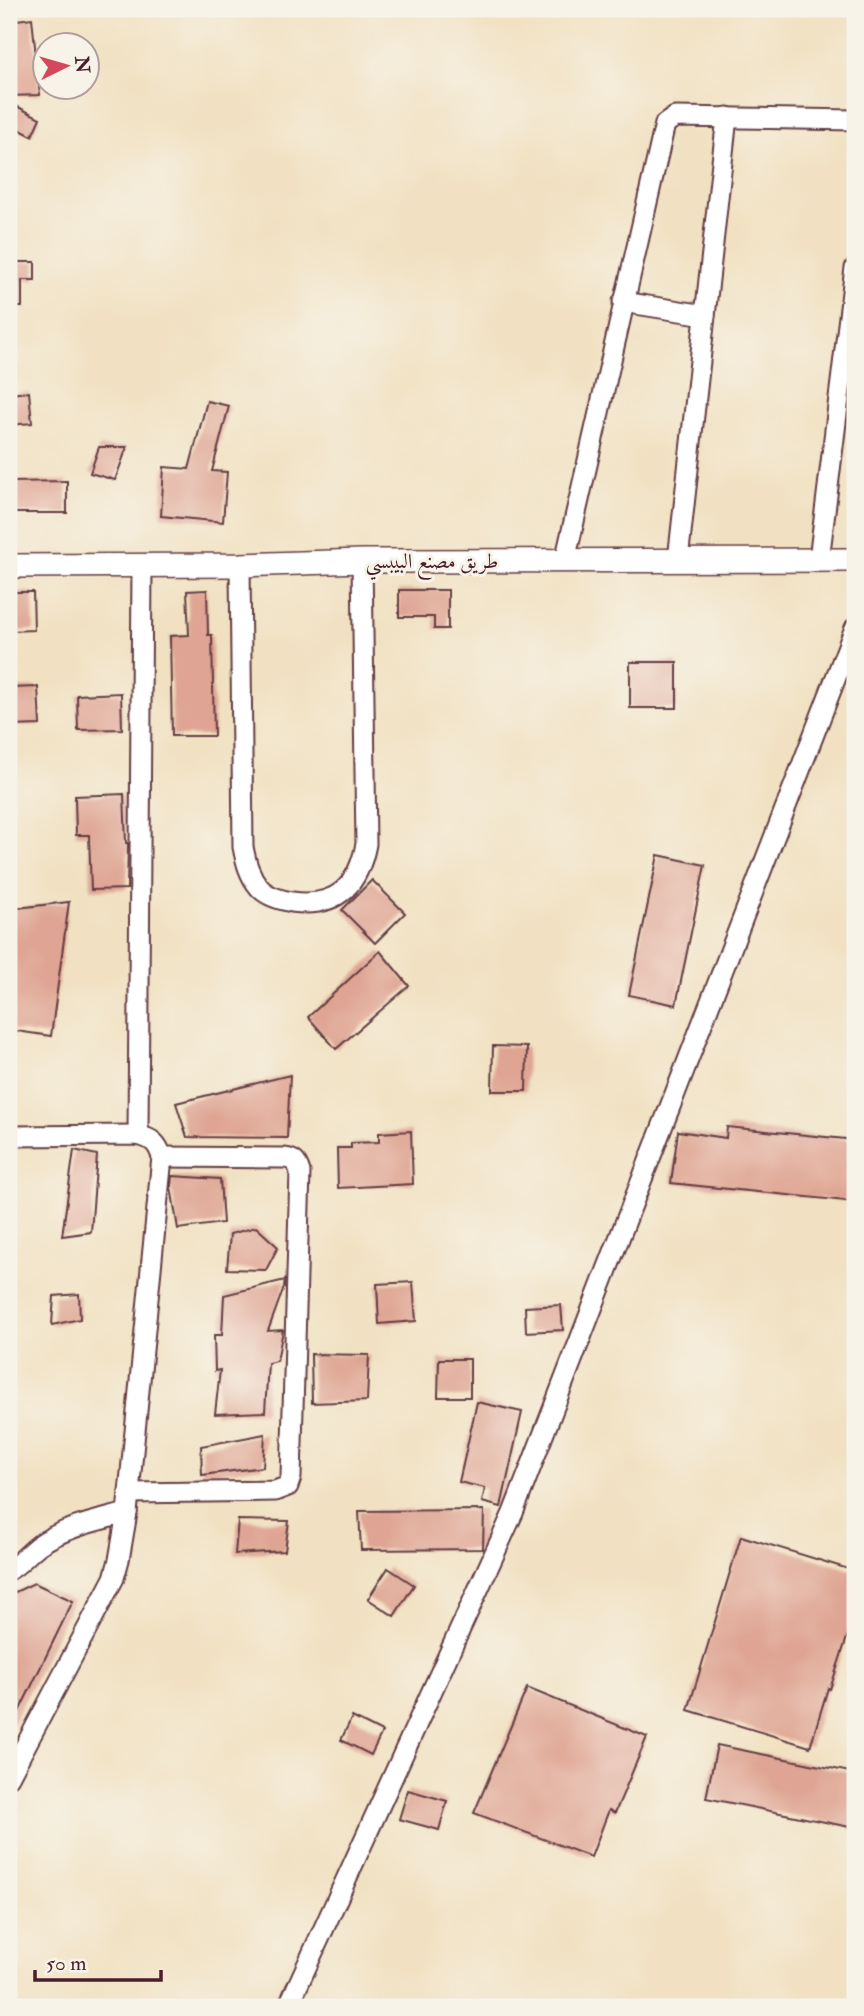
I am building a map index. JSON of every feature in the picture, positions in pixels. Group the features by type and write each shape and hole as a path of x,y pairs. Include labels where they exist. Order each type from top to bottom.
{"main road":[{"name":"طريق مصنع البيبسي","path":"9,566 240,565 362,561 855,560"}],"street":[{"path":"565,561 665,124 675,117 855,120"},
{"path":"678,560 727,117"},
{"path":"819,560 855,268"},
{"path":"623,302 705,315"},
{"path":"240,565 243,847 248,869 260,888 279,900 304,904 327,901 348,887 362,866 366,844 362,561"},
{"path":"138,1135 142,566"},
{"path":"288,2007 513,1513 855,628"},
{"path":"9,1136 138,1135 158,1145 162,1157 120,1560 114,1577 9,1777"},
{"path":"129,1493 275,1491 288,1486 291,1477 300,1172 298,1163 284,1158 162,1157"},
{"path":"9,1570 55,1535 90,1522 127,1513"}],"building":[{"path":"32,18 32,95 9,96 9,21"},
{"path":"16,106 40,118 32,136 9,124"},
{"path":"9,262 35,262 35,280 22,280 22,307 9,307"},
{"path":"29,392 32,423 9,425 9,394"},
{"path":"207,401 229,406 212,471 227,472 223,522 161,516 164,467 189,469"},
{"path":"99,447 127,447 115,480 90,473"},
{"path":"67,481 67,513 9,513 9,482"},
{"path":"207,590 208,635 212,635 214,736 172,736 170,636 189,635 187,591"},
{"path":"399,590 448,590 448,629 434,629 434,617 399,617"},
{"path":"9,592 33,592 34,630 9,631"},
{"path":"630,662 677,662 677,708 630,708"},
{"path":"38,687 40,725 9,726 9,688"},
{"path":"121,693 122,729 78,730 77,695"},
{"path":"124,794 128,843 127,889 91,890 89,835 76,835 75,796"},
{"path":"658,855 705,865 676,1005 629,995"},
{"path":"372,880 405,913 375,943 342,910"},
{"path":"69,902 51,1036 9,1030 9,909"},
{"path":"380,951 409,986 336,1049 308,1017"},
{"path":"493,1046 527,1047 526,1091 492,1091"},
{"path":"290,1075 287,1138 187,1137 176,1103"},
{"path":"727,1127 855,1140 855,1202 671,1183 678,1131 726,1138"},
{"path":"411,1131 413,1184 338,1188 337,1148 351,1148 351,1143 379,1142 379,1133"},
{"path":"74,1150 97,1155 91,1232 62,1236"},
{"path":"172,1176 220,1179 223,1223 178,1229 171,1187"},
{"path":"256,1227 278,1247 266,1270 227,1269 230,1234"},
{"path":"285,1280 268,1331 283,1330 277,1361 268,1363 265,1412 215,1414 220,1370 215,1371 214,1335 222,1335 224,1295"},
{"path":"413,1282 416,1321 379,1324 377,1284"},
{"path":"79,1294 80,1319 52,1325 54,1296"},
{"path":"561,1305 563,1330 526,1332 525,1307"},
{"path":"311,1354 369,1355 367,1401 312,1403"},
{"path":"439,1359 470,1359 470,1397 438,1397"},
{"path":"477,1402 522,1412 501,1507 482,1502 485,1488 459,1482"},
{"path":"265,1434 263,1467 202,1475 201,1446"},
{"path":"484,1510 483,1549 361,1550 359,1511"},
{"path":"238,1520 289,1521 285,1551 235,1554"},
{"path":"741,1536 855,1571 855,1613 810,1747 688,1710"},
{"path":"388,1568 414,1585 394,1616 368,1599"},
{"path":"34,1583 73,1601 9,1732 9,1595"},
{"path":"527,1688 647,1737 615,1813 609,1810 591,1857 474,1813"},
{"path":"352,1717 382,1732 371,1755 341,1740"},
{"path":"717,1745 855,1773 855,1828 706,1798"},
{"path":"408,1790 447,1801 439,1830 399,1819"}]}
